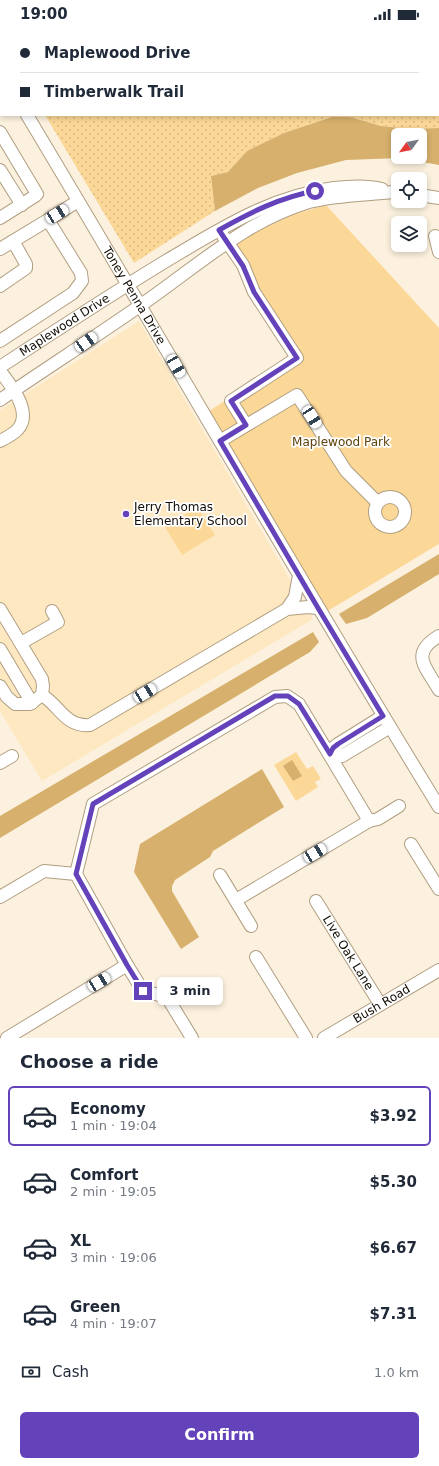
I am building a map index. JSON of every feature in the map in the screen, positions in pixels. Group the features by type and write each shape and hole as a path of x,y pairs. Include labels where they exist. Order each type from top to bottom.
{"street":[{"name":"Toney Penna Drive","path":"28,116 318,608 439,807"},
{"path":"0,132 36,191 36,196 0,218"},
{"path":"0,170 22,205"},
{"name":"Maplewood Drive","path":"0,367 128,284 219,230 260,208 305,193 348,186 371,186 391,191"},
{"name":"Maplewood Drive","path":"0,400 141,306 246,230 275,215 309,202 391,192"},
{"path":"427,196 439,198"},
{"path":"0,249 78,201"},
{"path":"0,340 73,293 82,281 82,274 48,220"},
{"path":"219,230 243,266 254,292 297,358 231,401 246,425"},
{"path":"435,236 439,252"},
{"path":"0,286 24,272 26,268 26,264 13,241"},
{"path":"0,371 14,390 22,409 22,419 18,430 0,441"},
{"path":"220,441 297,395 346,471 378,503"},
{"path":"287,609 295,597 299,575"},
{"path":"42,695 50,700 67,720 84,725 94,723 287,609 302,607 318,608"},
{"path":"0,609 42,679 42,695"},
{"path":"21,643 58,622 52,611"},
{"path":"439,636 426,645 423,650 422,662 439,690"},
{"path":"0,649 32,703"},
{"path":"0,686 6,697 15,704 32,703 42,695"},
{"path":"192,1038 167,997 143,991 76,874 93,804 275,696 288,696 299,704 369,821"},
{"path":"330,754 333,748 338,744 383,716"},
{"path":"330,754 336,757 342,756 390,727"},
{"path":"0,763 12,756"},
{"path":"236,900 369,821 378,819 399,806"},
{"path":"411,844 439,889"},
{"path":"0,897 44,871 76,874"},
{"path":"220,875 251,926"},
{"name":"Live Oak Lane","path":"316,901 380,1004"},
{"path":"256,957 306,1038"},
{"path":"6,1038 127,965"},
{"name":"Bush Road","path":"330,1037 380,1004 439,970"}],"shaded area":[{"path":"332,117 350,117 381,126 400,128 391,128 391,158 346,160 297,173 258,188 215,211 211,176 228,172 247,151 284,133"},
{"path":"427,128 439,128 439,165 427,163"},
{"name":"Jerry Thomas Elementary School","path":"139,321 313,619 42,781 0,711 0,410"},
{"path":"439,554 439,574 367,618 346,624 339,614"},
{"path":"313,632 319,642 310,652 0,838 0,816"},
{"path":"292,760 302,776 293,781 283,766"},
{"path":"262,769 284,807 213,851 210,857 175,880 172,886 172,891 199,937 181,949 134,872 140,844"}],"green space":[{"path":"46,116 439,116 439,128 400,128 381,126 350,117 332,117 284,133 247,151 228,172 211,176 215,211 134,263"},
{"name":"Maplewood Park","path":"326,205 439,328 439,544 326,612 209,411 292,357 228,248 247,236 292,215"},
{"path":"197,507 215,535 182,555 165,527"},
{"path":"296,752 307,769 313,766 321,779 315,782 318,787 296,801 274,765"}],"place":[{"name":"Jerry Thomas Elementary School","path":"126,514"}],"route":[{"path":"143,991 76,874 93,804 275,696 288,696 299,704 330,754 333,748 338,744 383,716 220,441 246,425 231,401 297,358 254,292 243,266 219,230 260,208 315,191"}]}
